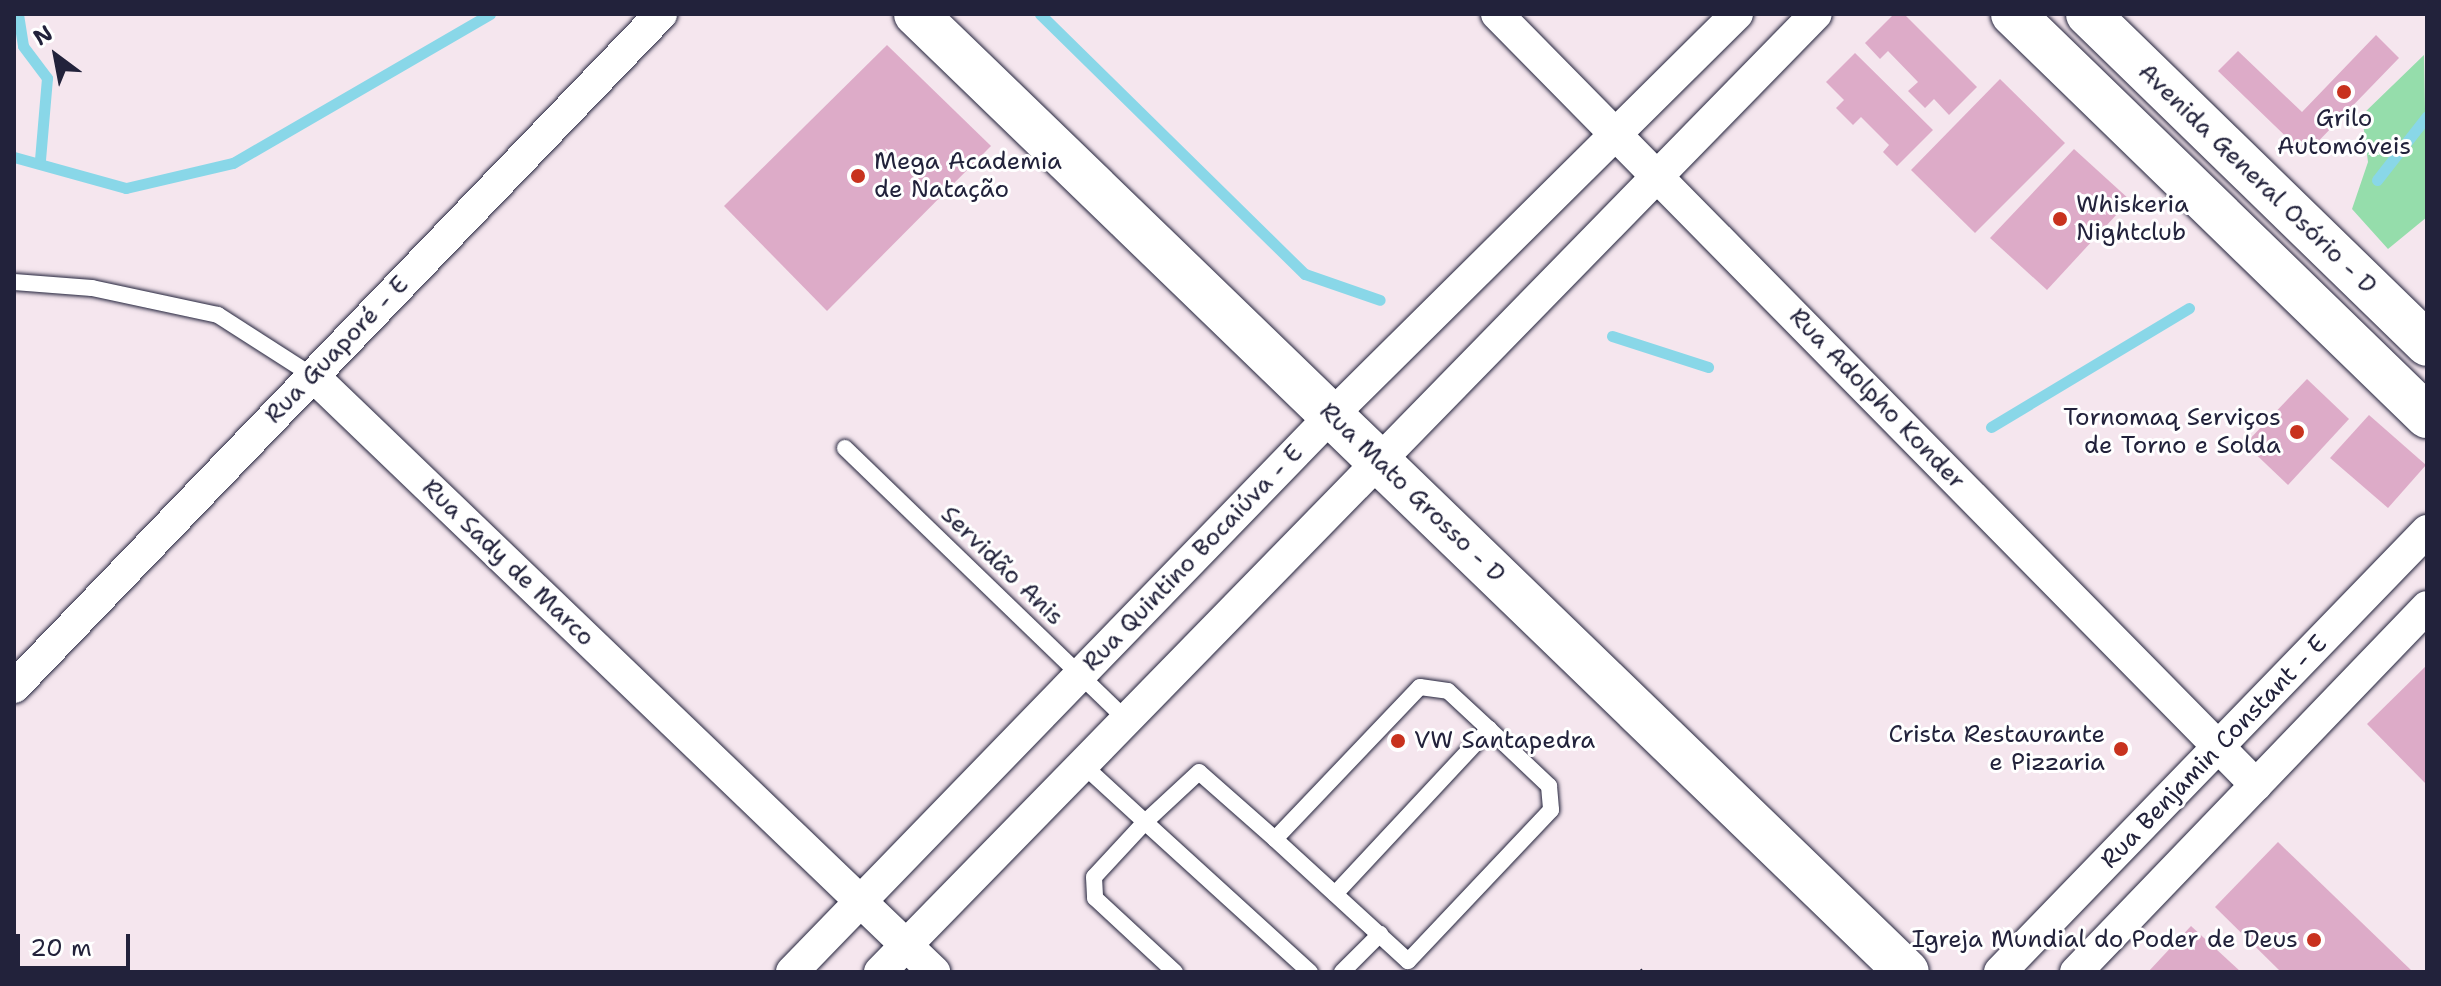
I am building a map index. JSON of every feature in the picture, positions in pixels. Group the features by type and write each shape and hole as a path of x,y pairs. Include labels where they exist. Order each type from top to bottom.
{"street":[{"name":"Rua Guaporé - E","path":"14,687 661,14"},
{"name":"Rua Mato Grosso - D","path":"916,14 1907,972"},
{"name":"Rua Adolpho Konder","path":"1497,14 2256,785"},
{"name":"Rua Quintino Bocaiúva - E","path":"792,972 1332,415 1737,14"},
{"path":"880,972 1816,14"},
{"path":"2013,14 2427,416"},
{"name":"Avenida General Osório - D","path":"2088,14 2427,344"},
{"name":"Rua Sady de Marco","path":"313,376 934,972"},
{"name":"Rua Benjamin Constant - E","path":"2000,972 2427,531"},
{"path":"2076,972 2427,607"}],"lane":[{"name":"Rua Sady de Marco","path":"14,282 92,288 218,315 313,376"},
{"name":"Servidão Anis","path":"845,448 1126,719"},
{"path":"1175,972 1095,898 1094,877 1145,822 1199,772 1414,966 1551,810 1549,786 1448,691 1420,687 1275,839"},
{"path":"1335,894 1489,729"},
{"path":"1082,764 1310,972"},
{"path":"1342,972 1380,934"}],"green space":[{"path":"2424,55 2427,217 2388,249 2352,209 2368,162 2362,115"}],"building":[{"path":"1894,14 1904,14 1977,87 1949,115 1934,99 1925,108 1908,91 1918,82 1888,51 1880,59 1865,43"},
{"name":"Grilo Automóveis","path":"2376,35 2399,58 2305,155 2218,71 2238,51 2302,112"},
{"name":"Mega Academia de Natação","path":"887,45 991,146 827,311 724,206"},
{"path":"1855,53 1933,130 1897,166 1883,152 1889,145 1861,117 1853,125 1836,108 1844,100 1826,82"},
{"path":"2000,79 2065,143 1975,233 1911,170"},
{"name":"Whiskeria Nightclub","path":"2074,149 2130,200 2047,290 1990,238"},
{"name":"Tornomaq Serviços de Torno e Solda","path":"2307,379 2349,419 2288,485 2245,444"},
{"path":"2369,415 2426,465 2388,508 2330,458"},
{"path":"2427,665 2427,785 2367,724"},
{"name":"Igreja Mundial do Poder de Deus","path":"2278,842 2413,972 2281,972 2215,907"},
{"path":"2191,926 2241,972 2148,972"}],"waterway":[{"path":"18,14 23,46 47,78 40,160"},
{"path":"14,157 126,188 233,163 490,14"},
{"path":"1040,14 1305,274 1380,300"},
{"path":"2377,180 2427,116"},
{"path":"1991,427 2189,308"},
{"path":"1612,336 1708,367"}],"place":[{"name":"Grilo Automóveis","path":"2344,92"},
{"name":"Mega Academia de Natação","path":"858,176"},
{"name":"Whiskeria Nightclub","path":"2060,219"},
{"name":"Tornomaq Serviços de Torno e Solda","path":"2297,432"},
{"name":"VW Santapedra","path":"1398,741"},
{"name":"Crista Restaurante e Pizzaria","path":"2121,749"},
{"name":"Igreja Mundial do Poder de Deus","path":"2314,940"}]}
